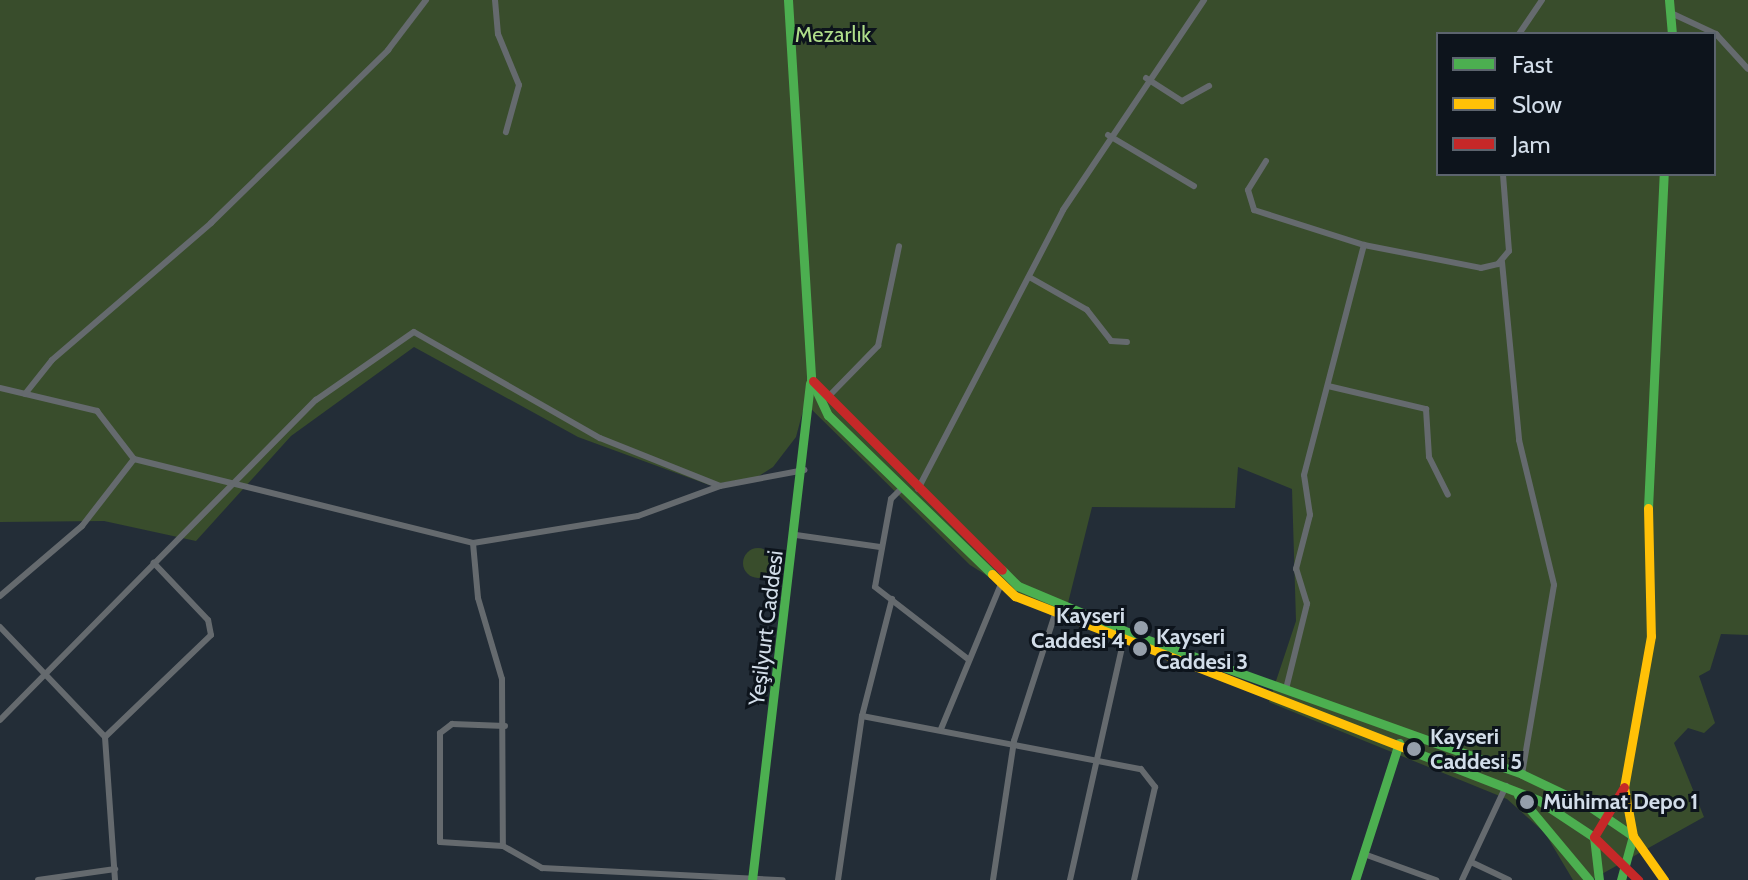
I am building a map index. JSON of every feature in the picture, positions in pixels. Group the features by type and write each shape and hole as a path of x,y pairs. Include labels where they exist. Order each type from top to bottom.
{"street":[{"path":"25,394 52,360 211,223 388,50 426,0"},
{"path":"495,0 498,34 519,85 506,132"},
{"path":"788,0 811,379 828,415 1001,584 1055,614 1123,643 1399,743 1506,786 1594,837 1626,863 1638,880"},
{"path":"918,489 1108,135 1204,0"},
{"path":"1520,32 1542,0"},
{"path":"1669,0 1672,32"},
{"path":"1671,13 1709,32"},
{"path":"1716,36 1748,69"},
{"path":"1146,78 1182,101 1209,86"},
{"path":"1108,135 1194,186"},
{"path":"1266,161 1248,190 1254,210 1364,245 1474,268 1502,262"},
{"path":"1503,176 1510,246 1502,262 1525,477 1554,585 1522,774"},
{"path":"1621,880 1633,836 1624,787 1651,636 1646,547 1664,176"},
{"path":"1286,689 1307,604 1296,569 1310,515 1304,475 1364,245"},
{"path":"830,395 878,346 899,246"},
{"path":"1031,278 1087,310 1111,341 1127,342"},
{"path":"0,720 49,675 154,563 316,400 414,332 600,438 720,486"},
{"path":"811,379 1018,586 1286,689 1522,774 1606,815 1633,836 1664,880"},
{"name":"Yeşilyurt Caddesi","path":"752,878 805,470 811,379"},
{"path":"1328,386 1424,407 1429,457 1448,495"},
{"path":"0,388 97,411 134,459 232,487 473,543 638,516 720,486 805,470"},
{"path":"0,596 82,526 134,459"},
{"path":"901,489 880,547 873,583 969,660"},
{"path":"796,535 880,547"},
{"path":"473,543 505,726 503,846"},
{"path":"105,737 211,635 208,620 154,563"},
{"path":"941,729 1001,584"},
{"path":"838,880 862,716 892,599"},
{"path":"993,880 1014,741 1055,614"},
{"path":"0,627 105,737 115,880"},
{"path":"1070,880 1123,643"},
{"path":"862,716 1014,741 1141,769 1154,784 1134,880"},
{"path":"505,726 443,729 437,794 438,840 503,846 542,868 681,880 783,880"},
{"path":"1355,880 1399,743"},
{"path":"1462,880 1506,786"},
{"path":"1506,786 1555,832 1589,880"},
{"path":"1599,880 1594,837 1624,787"},
{"path":"1364,854 1436,880"},
{"path":"1471,862 1509,880"},
{"path":"38,880 115,869"}],"green space":[{"name":"Mezarlık","path":"0,0 1748,0 1748,635 1721,634 1710,670 1699,676 1715,723 1704,733 1688,728 1674,743 1704,817 1591,880 1573,880 1545,833 1507,799 1269,702 1296,621 1292,489 1238,467 1235,508 1092,507 1063,623 970,565 805,403 796,437 773,467 757,477 709,485 578,437 414,347 291,436 196,541 104,521 0,522"},
{"path":"758,548 769,552 773,563 769,574 758,578 747,574 743,563 747,552"}],"traffic: fast":[{"path":"788,0 811,379 828,415 992,574"},
{"path":"1669,0 1672,32"},
{"path":"1648,508 1664,176"},
{"path":"752,880 810,383"},
{"path":"1002,570 1018,586 1137,636 1522,774 1589,806 1633,836 1621,880"},
{"path":"1355,880 1399,743"},
{"path":"1417,753 1538,800 1594,837 1599,880"},
{"path":"1518,795 1589,880"}],"traffic: slow":[{"path":"1648,508 1651,636 1624,787 1633,836 1664,880"},
{"path":"992,574 1015,596 1417,753"}],"traffic: jam":[{"path":"813,381 1002,570"},
{"path":"1624,787 1594,837 1638,880"}],"place":[{"name":"Kayseri Caddesi 4","path":"1141,628"},
{"name":"Kayseri Caddesi 3","path":"1140,649"},
{"name":"Kayseri Caddesi 5","path":"1414,749"},
{"name":"Mühimat Depo 1","path":"1527,802"}]}
